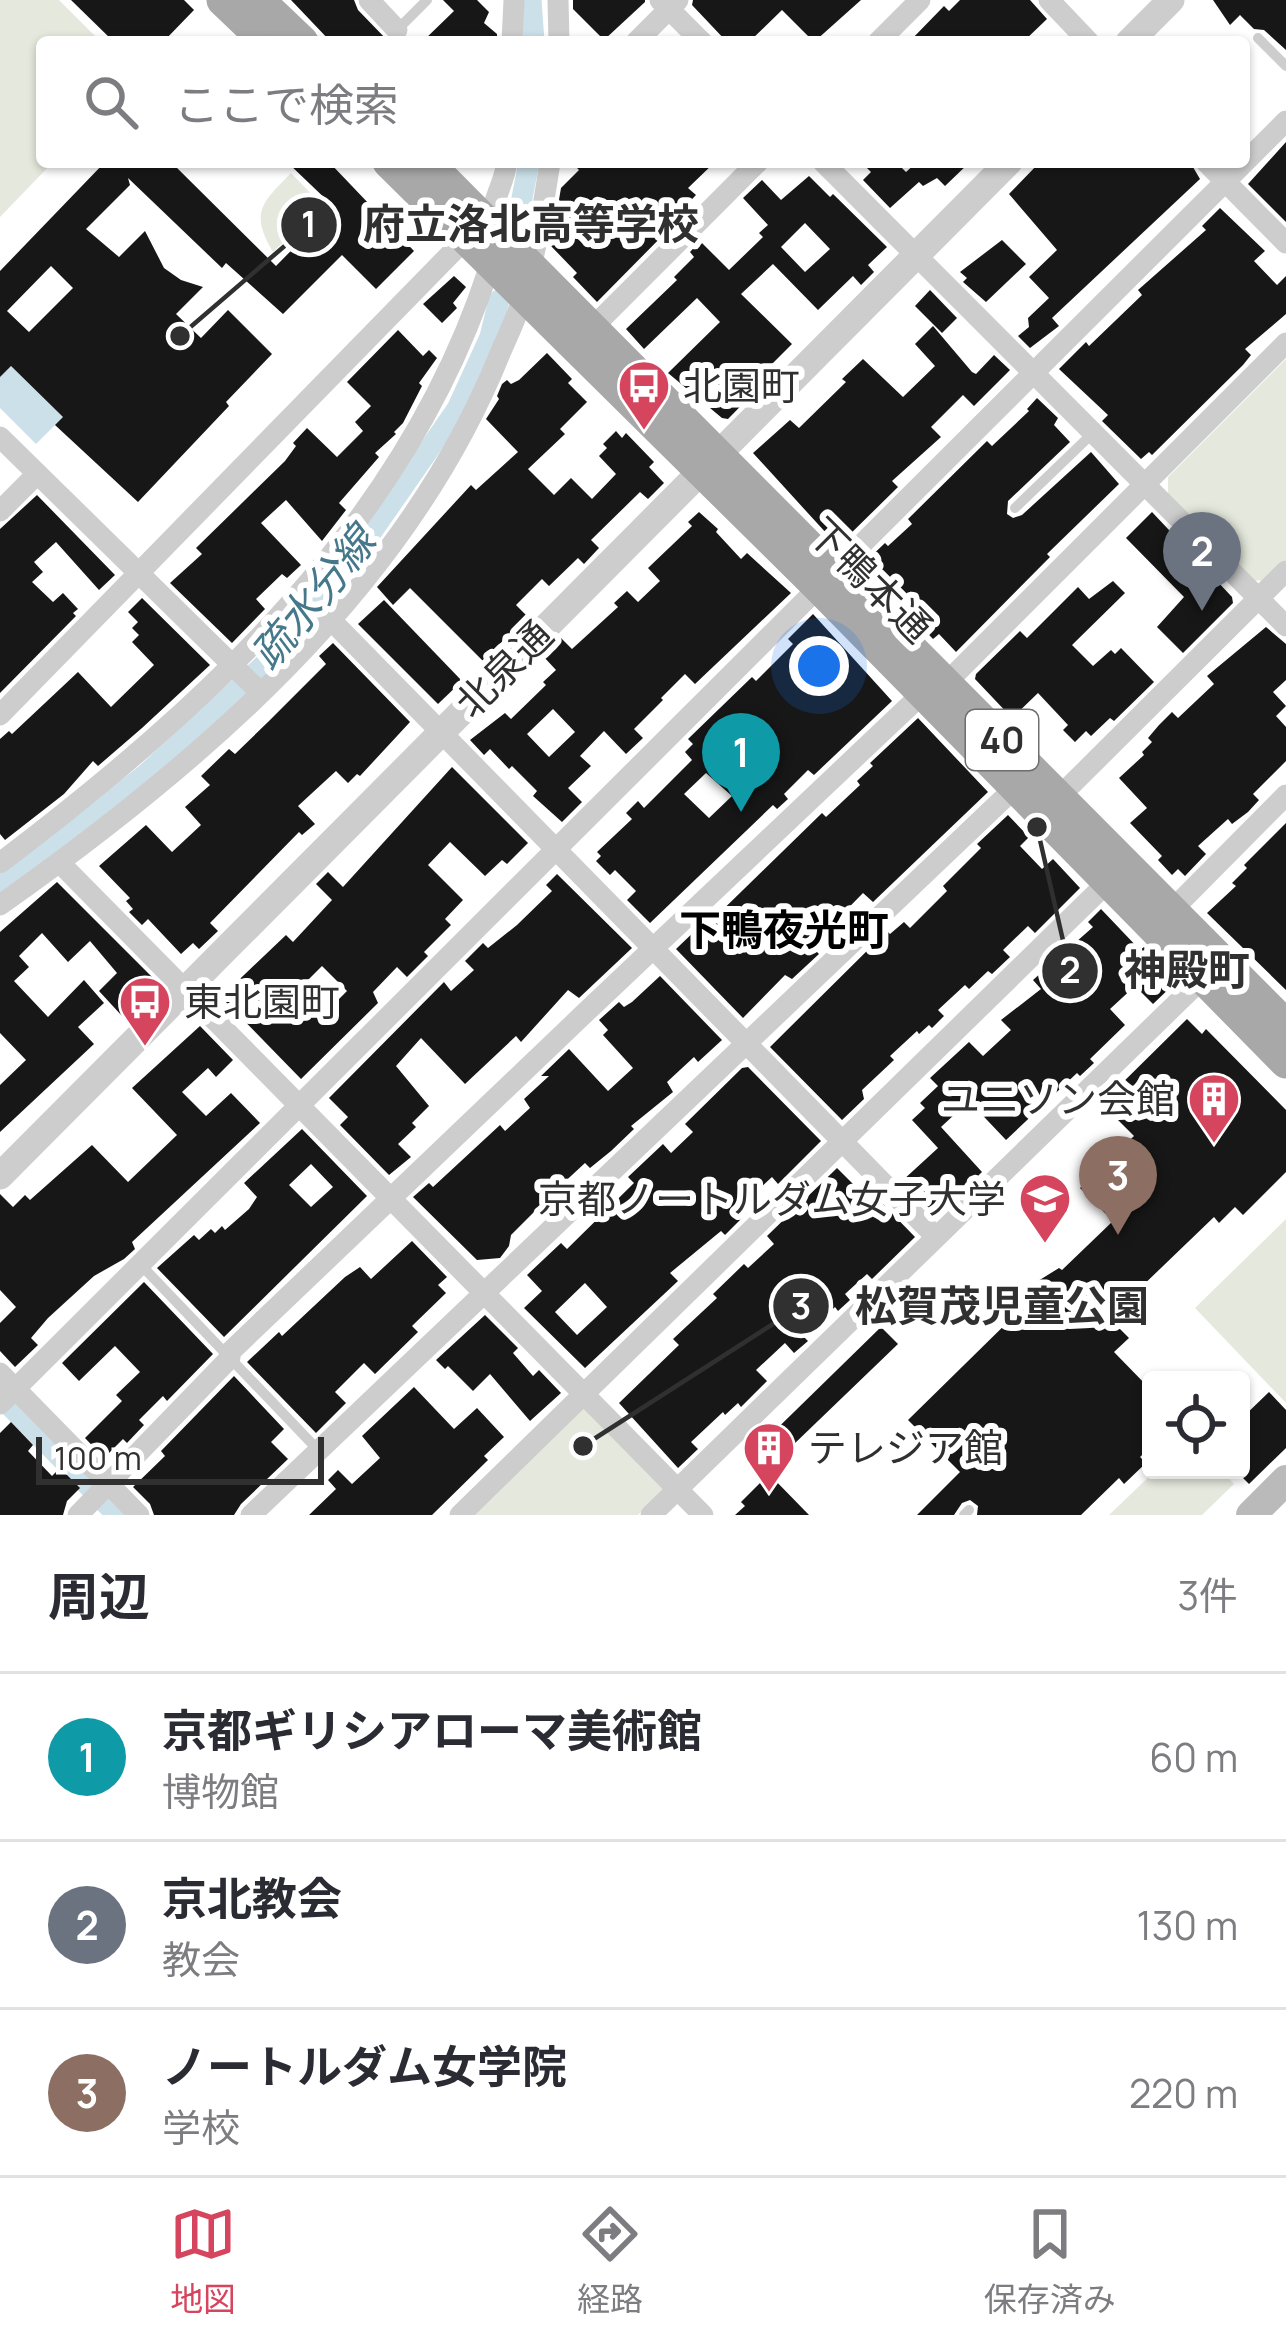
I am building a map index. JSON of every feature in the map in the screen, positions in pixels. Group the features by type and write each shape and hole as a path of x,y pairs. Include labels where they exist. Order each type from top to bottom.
{"main road":[{"path":"252,10 293,36"},
{"name":"下鴨本通","path":"397,168 486,232"},
{"name":"下鴨本通","path":"431,168 526,279 1281,1035"},
{"name":"下鴨本通","path":"526,279 593,327 710,462"},
{"name":"下鴨本通","path":"1024,779 1059,797 1117,874 1172,910 1212,969"}],"street":[{"path":"369,0 397,29"},
{"path":"512,36 514,0"},
{"path":"557,0 559,36"},
{"path":"884,36 920,0"},
{"path":"1049,0 1083,36"},
{"path":"1135,36 1171,0"},
{"path":"641,36 669,3 697,36"},
{"path":"1250,157 1286,121"},
{"path":"0,862 121,769 234,665 310,584 391,474 458,351 505,168"},
{"path":"0,905 164,782 261,693 331,620 442,470 483,396 526,279 549,168"},
{"path":"593,327 752,168"},
{"path":"829,168 1286,626"},
{"name":"北泉通","path":"0,1176 1003,168"},
{"path":"1212,168 1286,242"},
{"path":"139,1515 95,1498 6,1391 140,1264 1239,168"},
{"path":"0,715 486,232"},
{"path":"95,1498 230,1358 230,1352 277,1311 389,1196 935,688 1286,343"},
{"path":"0,437 261,693"},
{"path":"0,511 37,474"},
{"path":"1059,797 1286,571"},
{"path":"331,620 936,1237"},
{"path":"251,1515 1024,779"},
{"path":"1172,910 1286,796"},
{"path":"60,863 703,1515"},
{"path":"460,1515 1117,874"},
{"path":"651,1515 1212,969"}],"lane":[{"path":"397,29 427,0"},
{"path":"1258,38 1286,66"},
{"path":"1015,508 1094,432"},
{"path":"140,1264 319,1451"}],"shaded area":[{"path":"0,0 59,0 95,36 36,36 36,168 47,168 0,217"},
{"path":"291,173 322,205 273,252 262,227 262,208"},
{"path":"1286,359 1286,561 1266,581 1250,580 1168,494 1168,477"},
{"path":"1286,1219 1286,1403 1195,1308"},
{"path":"578,1409 590,1409 663,1483 663,1492 638,1515 468,1515"},
{"path":"1147,1479 1229,1479 1234,1484 1202,1515 1109,1515"}],"water":[{"path":"11,366 63,417 36,444 0,408 0,377"}],"building":[{"path":"71,0 184,0 194,10 169,36 108,36"},
{"path":"291,0 354,0 383,36 325,36"},
{"path":"443,0 477,0 489,12 484,23 497,36 428,36 454,11"},
{"path":"573,0 645,0 608,36 600,36 573,9"},
{"path":"693,0 861,0 821,36 808,36 782,10 755,36 721,36 692,5"},
{"path":"960,0 1030,0 1047,19 1029,36 915,36 944,6 949,11"},
{"path":"1213,0 1286,0 1286,50 1240,15 1230,25"},
{"path":"1286,142 1286,222 1248,184"},
{"path":"99,168 177,168 276,266 334,207 293,168 335,168 414,251 376,289 342,255 283,314 226,263 222,268 128,178 130,185 86,229 119,257 145,231 164,268 203,287 176,314 201,338 228,310 272,354 138,502 55,425 63,417 11,366 0,377 0,271","holes":["51,266 73,288 29,332 7,311"]},
{"path":"709,168 688,188 696,195 674,218 677,221 597,302 551,246 561,188 579,170"},
{"path":"867,168 906,172 910,168 964,168 945,186 937,178 923,186 919,182 890,208 863,180 871,172"},
{"path":"1034,168 1194,168 1200,179 1052,318 1059,326 1030,348 1018,336 1029,327 1028,318 1049,298 1029,277 1057,250 1009,194"},
{"path":"809,176 887,247 868,265 874,272 861,285 853,276 818,310 773,264 741,294 792,344 766,370 771,375 728,419 722,418 668,373 720,322 697,298 644,349 626,329 677,280 674,277 694,257 690,252 700,241 729,270 763,237 759,233 768,225 743,198 762,180 781,200","holes":["805,223 830,249 805,272 781,247"]},
{"path":"1220,208 1265,251 1254,261 1277,285 1286,276 1286,314 1245,349 1251,355 1243,365 1152,455 1149,452 1141,459 1102,421 1108,415 1059,369 1142,295 1138,290 1206,230 1202,226"},
{"path":"1002,240 1026,264 986,302 963,282 967,278 960,272"},
{"path":"454,276 466,287 453,303 457,308 442,323 423,304"},
{"path":"930,290 957,318 942,333 915,306"},
{"path":"933,326 972,372 976,374 994,355 1010,370 974,406 963,395 931,427 941,437 892,481 898,487 838,546 753,453 790,420 799,428 863,359 903,397 935,366 915,344"},
{"path":"398,330 423,356 429,350 437,358 419,383 422,386 403,423 339,503 346,510 322,541 286,500 261,523 301,565 287,578 282,574 256,599 265,609 232,643 170,583 202,554 196,548 285,461 307,428 337,457 363,431 355,422 371,406 347,382"},
{"path":"547,353 587,402 560,429 565,434 528,469 554,495 571,478 592,499 616,474 599,456 616,431 622,438 626,433 654,462 649,467 664,483 648,499 640,492 591,540 599,548 584,564 578,558 549,586 542,579 516,605 527,616 483,661 410,588 393,605 377,587 471,485 476,490 518,452 486,419 502,384 519,380"},
{"path":"1037,398 1058,418 1054,425 1070,442 1008,501 1007,514 1022,515 1091,452 1119,484 956,652 939,634 933,639 909,614 914,610 882,576 873,575 863,564 912,524 908,519 987,441 992,446"},
{"path":"37,495 115,575 99,590 56,542 34,562 43,572 32,582 53,602 63,593 78,609 0,693 0,529"},
{"path":"699,512 741,559 747,553 791,593 695,684 685,674 634,729 643,738 626,754 604,731 580,756 591,766 568,788 582,802 562,822 533,796 537,791 512,766 509,769 490,749 484,755 470,740 505,713 511,719 546,685 543,682 556,670 543,656 561,638 572,649 618,607 614,603 627,591 638,602 660,581 648,568 692,526 688,522","holes":["553,709 575,732 549,757 527,734"]},
{"path":"1152,512 1232,597 1233,603 1183,653 1157,627 1184,597 1126,538"},
{"path":"1113,581 1125,593 1072,645 1093,666 1111,650 1115,654 1121,648 1154,682 1114,721 1110,718 1091,736 1086,731 1075,742 1063,730 1068,725 1038,693 1012,718 975,679 976,674 1020,631 1027,638 1078,587 1089,599"},
{"path":"142,598 210,665 98,766 93,761 64,794 5,840 0,834 0,739 9,731 12,734 78,672 111,707 154,665 132,642 139,635 132,628 138,622 128,612"},
{"path":"384,600 462,681 438,704 358,624"},
{"path":"813,614 892,701 814,775 808,770 784,794 788,799 777,809 773,805 650,923 627,900 636,891 615,870 610,875 596,861 601,856 597,852 632,819 626,813 638,801 644,808 692,760 685,752 693,744 688,739 793,644 788,639","holes":["706,773 732,796 709,818 684,794"]},
{"path":"1266,627 1286,644 1286,680 1273,692 1286,706 1276,716 1286,727 1286,761 1253,794 1259,800 1248,812 1232,824 1228,819 1198,846 1206,854 1185,876 1178,869 1172,875 1158,860 1162,856 1130,823 1147,808 1119,778 1144,755 1152,742 1148,738 1159,725 1172,712 1178,718 1214,684 1207,676"},
{"path":"333,643 410,722 360,776 348,783 336,771 298,806 315,824 302,835 299,832 210,923 218,931 199,949 193,943 181,954 148,919 142,925 129,912 133,909 126,901 130,898 99,866 146,825 172,852 201,825 185,807 210,785 201,776 229,749 235,754 326,664 319,656"},
{"path":"918,718 988,792 873,902 863,893 811,946 819,954 792,979 785,975 743,1018 676,949 699,927 702,930 822,813 826,817 860,785 857,781 873,766 870,763"},
{"path":"452,767 528,843 507,864 502,860 485,876 450,842 428,865 463,900 445,919 451,925 407,977 397,967 373,992 378,1003 301,1079 221,997 286,935 293,942 332,900 316,884 328,872 343,887","holes":["322,966 347,991 326,1012 301,987"]},
{"path":"1008,815 1029,837 1020,846 1042,869 1053,859 1080,888 1035,933 1028,926 1003,950 1010,957 992,974 988,971 969,989 965,985 938,1010 944,1016 932,1028 917,1031 890,1056 894,1060 862,1090 864,1099 842,1120 770,1047 887,931 890,934 904,922 910,928 947,891 943,886 981,848 977,844"},
{"path":"1286,823 1286,990 1207,913 1236,886 1232,883 1247,868 1244,865"},
{"path":"557,874 632,948 579,998 568,990 521,1042 516,1036 465,1084 421,1038 396,1066 429,1106 398,1144 411,1157 389,1175 340,1125 348,1117 329,1098 444,982 451,991 474,970 465,961 483,943 488,948 517,925 552,891 546,885"},
{"path":"57,882 156,981 122,1016 99,991 117,973 90,941 68,962 42,933 19,956 29,967 14,981 48,1017 84,980 104,1003 78,1027 94,1044 0,1132 0,1085 26,1060 0,1033 0,932"},
{"path":"1101,909 1175,983 1153,1004 1135,986 1110,1009 1125,1025 1090,1059 1094,1063 1080,1076 1077,1073 1006,1140 969,1101 941,1127 982,1172 937,1216 902,1181 938,1148 912,1120 925,1108 920,1103 938,1086 930,1078 969,1042 983,1056 1011,1030 1001,1020 1041,989 1033,980 1093,927 1088,922"},
{"path":"660,976 722,1040 667,1082 673,1092 631,1126 634,1129 611,1151 590,1168 585,1163 558,1188 511,1235 500,1258 477,1260 413,1197 429,1183 433,1187 500,1125 505,1131 530,1108 524,1099 569,1049 608,1091 633,1068 603,1035 608,1030 599,1020 619,1002 624,1007 632,1002"},
{"path":"1187,1019 1202,1034 1206,1029 1286,1110 1286,1172 1243,1215 1235,1207 1219,1223 1214,1217 1109,1318 1129,1338 1114,1352 1142,1381 1142,1467 1124,1484 1119,1478 1081,1515 977,1515 978,1506 970,1500 954,1515 917,1515 960,1472 908,1420 1021,1309 1038,1281 1062,1270 1113,1221 1080,1188 1134,1136 1116,1118 1122,1111 1108,1097"},
{"path":"200,1026 233,1060 216,1077 208,1068 182,1092 206,1116 231,1093 260,1123 132,1242 135,1249 94,1276 48,1318 31,1338 38,1345 15,1367 0,1351 0,1323 16,1307 0,1290 0,1194 13,1207 25,1195 30,1200 92,1145 128,1182 177,1135 132,1088"},
{"path":"748,1067 821,1141 778,1184 772,1177 745,1202 752,1208 725,1235 721,1231 670,1273 678,1281 585,1368 524,1308 542,1291 527,1275 561,1243 567,1249 634,1183 628,1177 663,1144 671,1153 693,1132 685,1124","holes":["585,1283 607,1307 577,1335 555,1312"]},
{"path":"302,1129 367,1196 224,1337 157,1268 194,1235 199,1240 211,1229 215,1233 222,1226 225,1230 249,1209 257,1197 244,1183","holes":["311,1164 333,1187 311,1207 289,1185"]},
{"path":"837,1168 876,1207 881,1202 915,1237 872,1279 867,1274 845,1294 850,1300 803,1336 808,1341 794,1353 785,1343 756,1370 767,1381 741,1407 738,1403 725,1415 723,1412 691,1442 698,1449 678,1468 619,1403 679,1345 673,1339 717,1298 713,1294 774,1244 767,1236"},
{"path":"412,1241 447,1277 438,1285 446,1293 412,1326 418,1332 375,1374 364,1363 335,1392 346,1403 316,1433 247,1362 345,1277 360,1267 371,1279"},
{"path":"144,1282 213,1354 167,1401 163,1396 139,1420 144,1425 127,1443 123,1439 104,1458 85,1438 122,1401 116,1395 140,1372 115,1346 79,1381 62,1363"},
{"path":"485,1315 518,1348 513,1353 533,1376 539,1370 561,1393 530,1421 490,1374 473,1391 436,1360"},
{"path":"881,1327 898,1344 766,1471 753,1458 754,1451"},
{"path":"234,1376 284,1429 271,1442 288,1459 234,1515 154,1515 133,1487"},
{"path":"414,1387 454,1429 477,1408 504,1437 484,1456 488,1460 432,1515 309,1515 336,1489 328,1480 338,1470 352,1484 380,1458 362,1436"},
{"path":"1269,1392 1286,1410 1286,1448 1249,1484 1244,1479 1250,1479 1250,1410"},
{"path":"11,1422 33,1445 28,1451 52,1476 60,1468 80,1488 67,1501 63,1515 0,1515 0,1433"},
{"name":"テレジア館","path":"769,1474 809,1515 735,1515 745,1506 741,1502"}],"waterway":[{"name":"疏水分線","path":"531,0 534,36"},
{"name":"疏水分線","path":"518,219 528,168"},
{"name":"疏水分線","path":"0,887 146,774 284,646 355,556 457,409 490,337 499,300"},
{"path":"0,1396 117,1515"}],"place":[{"name":"府立洛北高等学校","path":"180,336"},
{"name":"北園町","path":"644,432"},
{"name":"京北教会","path":"1202,611"},
{"name":"京都ギリシアローマ美術館","path":"741,812"},
{"name":"神殿町","path":"1037,827"},
{"name":"東北園町","path":"145,1048"},
{"name":"ユニソン会館","path":"1214,1145"},
{"name":"ノートルダム女学院","path":"1118,1235"},
{"name":"京都ノートルダム女子大学","path":"1045,1245"},
{"name":"松賀茂児童公園","path":"583,1446"},
{"name":"テレジア館","path":"769,1494"}],"district":[{"name":"下鴨夜光町","path":"784,930"}]}
